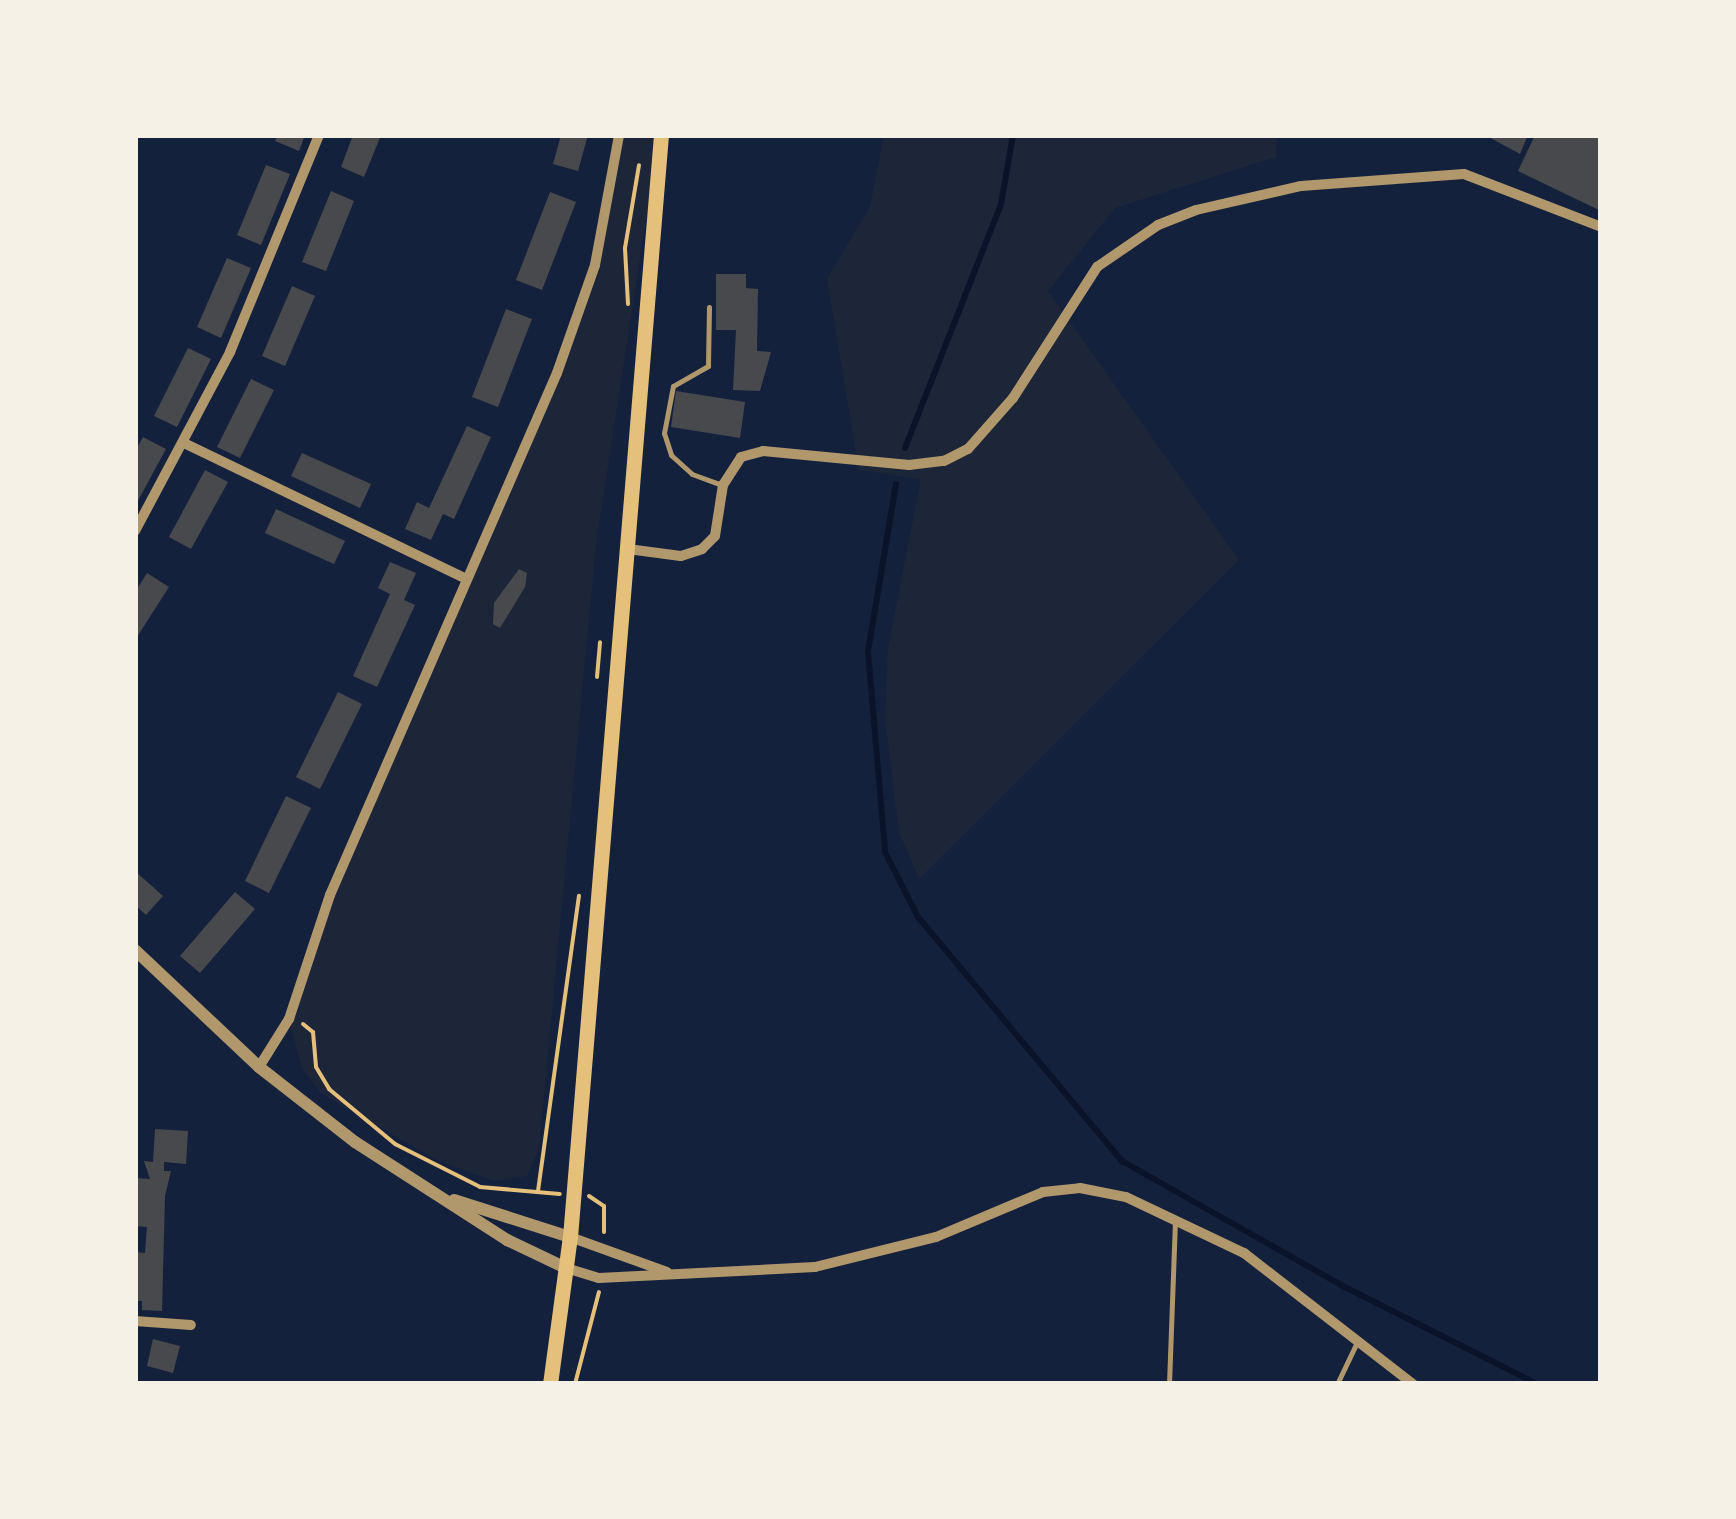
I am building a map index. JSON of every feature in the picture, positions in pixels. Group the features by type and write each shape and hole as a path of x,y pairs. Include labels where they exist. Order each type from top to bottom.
{"main road":[{"path":"550,1384 570,1237 662,135"}],"street":[{"path":"135,531 186,444 319,135"},
{"path":"260,1067 289,1019 330,895 464,578 557,373 587,290 619,135"},
{"path":"628,549 681,556 702,549 715,536 722,485 741,457 763,451 909,465 944,461 968,449 1013,398 1097,267 1158,225 1228,200 1301,186 1464,174 1601,227"},
{"path":"186,444 464,578"},
{"path":"135,950 260,1067 355,1142 566,1268 599,1278 775,1272 882,1254 1043,1192 1110,1194 1175,1217 1244,1253 1358,1338 1412,1384"},
{"path":"437,1194 672,1274"},
{"path":"135,1321 192,1325"}],"lane":[{"path":"708,308 708,366 673,386 664,433 671,456 692,474 722,485"},
{"path":"1168,1384 1175,1217"},
{"path":"1337,1384 1358,1338"}],"path":[{"path":"628,311 626,248 641,156"},
{"path":"597,685 601,632"},
{"path":"538,1190 580,888"},
{"path":"289,1019 312,1032 316,1067 328,1089 384,1136 480,1187 593,1197 604,1206 602,1248"},
{"path":"575,1384 584,1336 599,1300 599,1278"}],"shaded area":[{"path":"618,135 659,135 596,544 539,1149 527,1176 495,1181 438,1161 322,1094 302,1069 289,1019 354,827 557,373 595,265"},
{"path":"884,135 1277,135 1276,157 1115,208 1048,291 1239,560 919,879 899,832 885,718 888,648 921,479 859,470 827,279 870,207"}],"building":[{"path":"278,135 305,135 299,151 275,141"},
{"path":"353,135 381,135 364,177 341,167"},
{"path":"561,135 588,135 578,171 553,164"},
{"path":"1485,135 1528,135 1520,154"},
{"path":"1535,135 1601,135 1601,211 1518,171"},
{"path":"266,165 290,174 261,245 237,235"},
{"path":"331,191 354,201 326,271 302,262"},
{"path":"550,192 576,202 542,290 516,280"},
{"path":"227,258 251,268 221,338 197,327"},
{"path":"716,274 746,274 746,288 758,289 757,351 771,352 760,391 733,390 736,330 716,330"},
{"path":"292,286 315,296 285,366 262,356"},
{"path":"506,309 532,319 498,407 472,397"},
{"path":"188,348 211,359 177,427 154,416"},
{"path":"251,379 274,390 240,458 217,447"},
{"path":"676,391 745,402 740,438 671,427"},
{"path":"467,426 491,437 454,519 443,514 431,540 405,529 417,502 429,508"},
{"path":"143,437 166,449 135,506 135,452"},
{"path":"302,453 371,484 360,508 291,476"},
{"path":"205,470 228,482 191,549 169,537"},
{"path":"276,509 345,541 334,564 265,533"},
{"path":"390,562 416,573 404,600 415,605 377,687 353,676 390,594 378,588"},
{"path":"519,569 527,573 525,587 500,628 493,624 494,603"},
{"path":"147,573 169,587 135,640 135,592"},
{"path":"338,692 362,704 320,789 296,777"},
{"path":"286,796 311,808 269,893 245,881"},
{"path":"135,871 163,896 146,915 135,905"},
{"path":"235,892 255,909 200,973 180,956"},
{"path":"155,1129 188,1131 186,1164 164,1162 164,1171 171,1171 165,1196 162,1311 142,1310 142,1301 135,1301 135,1252 145,1253 147,1227 135,1226 135,1178 150,1179 144,1161 153,1162"},
{"path":"153,1339 180,1346 173,1373 147,1366"}],"waterway":[{"path":"905,448 1001,204 1013,135"},
{"path":"896,484 868,652 885,852 918,917 1122,1161 1343,1286 1537,1384"}]}
